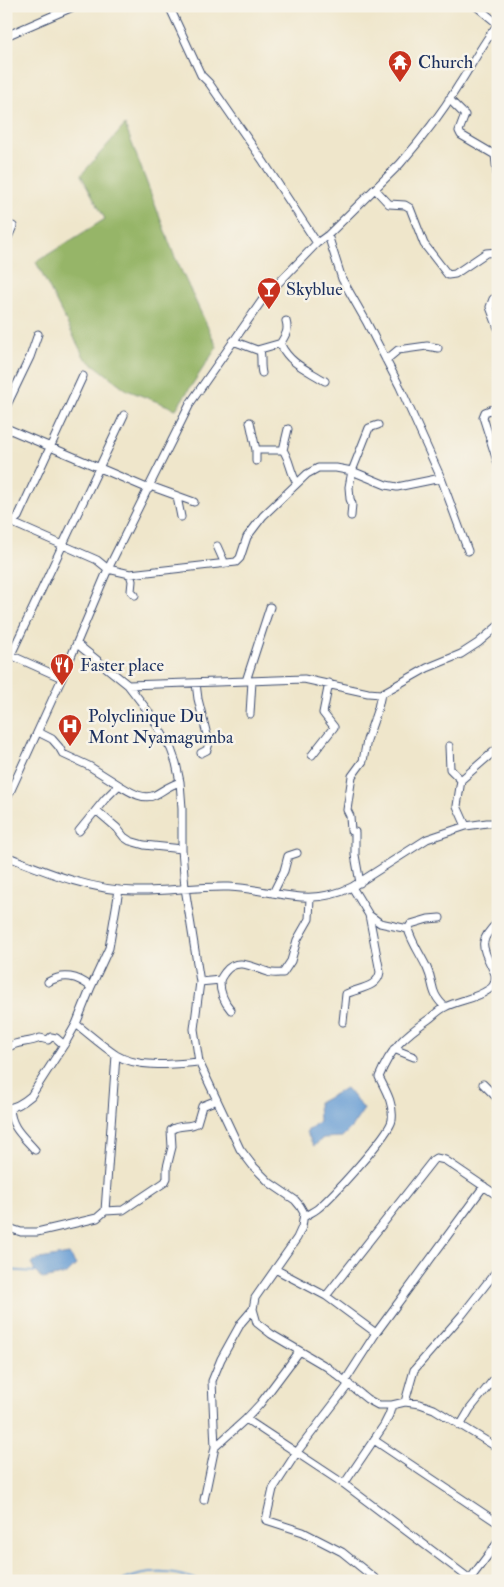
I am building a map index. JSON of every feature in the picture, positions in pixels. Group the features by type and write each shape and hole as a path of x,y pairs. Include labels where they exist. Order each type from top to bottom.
{"street":[{"path":"6,36 75,6"},
{"path":"169,6 201,75 209,83 263,160 317,244"},
{"path":"7,797 62,678 108,569 191,402 263,299 411,152 449,99 498,24 476,6"},
{"path":"449,99 465,115 459,131 461,134 496,154 498,182"},
{"path":"375,189 389,204 405,205 410,208 424,244 448,274 455,274 486,253 498,252"},
{"path":"6,242 13,226"},
{"path":"328,235 342,280 400,386 441,478 468,551"},
{"path":"498,296 490,303 490,307 498,328"},
{"path":"280,344 287,333 286,321"},
{"path":"6,407 30,357 38,334"},
{"path":"233,341 254,350 280,344"},
{"path":"280,344 285,354 295,363 325,381"},
{"path":"386,360 398,350 427,346 438,348"},
{"path":"260,350 262,373"},
{"path":"6,528 9,521 18,518 83,376"},
{"path":"498,407 485,412 483,417 498,464"},
{"path":"6,665 8,654 124,415"},
{"path":"250,422 256,450 256,461"},
{"path":"351,516 352,504 349,487 352,471 369,428 378,425"},
{"path":"6,428 98,468 149,488 194,502"},
{"path":"288,429 282,450 286,456 292,476 297,483"},
{"path":"256,450 282,450"},
{"path":"9,521 97,560 108,569 130,574 236,562 240,558 247,537 254,527 297,483 307,474 318,468 336,468 352,471 386,485 397,487 441,478"},
{"path":"178,497 181,517"},
{"path":"217,546 225,564"},
{"path":"130,574 132,581 131,591 135,595"},
{"path":"250,714 249,681 270,607"},
{"path":"128,685 304,679 368,693 381,694 427,668 467,650 498,626"},
{"path":"77,644 128,685 151,715 176,763 182,808 182,849 185,888 200,982 194,1029 200,1062 244,1155 270,1183 295,1200 304,1213 302,1227 297,1238 255,1298 253,1309 257,1324 299,1352 327,1367 367,1399 378,1405 392,1405 405,1402 420,1404 434,1409 498,1448"},
{"path":"8,654 62,678"},
{"path":"196,683 208,743 207,750 201,753"},
{"path":"312,755 334,727 323,713 329,683"},
{"path":"360,883 355,855 355,832 351,831 350,816 347,810 348,799 352,776 363,761 366,740 375,718 381,694"},
{"path":"38,732 52,739 63,754 89,766 138,795 147,797 154,795 172,784 180,782"},
{"path":"449,746 450,769 461,780"},
{"path":"466,826 457,806 461,780 498,748"},
{"path":"79,832 105,799 119,785"},
{"path":"96,810 130,841 144,845 182,849"},
{"path":"6,856 59,877 119,890 229,888 259,890 288,897 310,898 343,891 360,883 427,838 466,826 487,823 498,824"},
{"path":"273,893 284,871 288,856 296,853"},
{"path":"343,1022 346,994 376,982 380,977 369,915 352,887"},
{"path":"36,1150 13,1125 8,1108 25,1102 31,1096 76,1024 109,948 119,890"},
{"path":"231,1010 221,994 220,980 226,970 233,965 249,964 269,973 283,973 291,961 297,940 309,919 310,898"},
{"path":"369,915 380,923 408,929"},
{"path":"440,918 411,924 408,929 429,972 432,990 437,1000 445,1007"},
{"path":"304,1217 316,1210 342,1186 392,1122 390,1098 379,1077 394,1049 408,1033 445,1007 472,999 490,990 494,985 495,974 483,941 488,931 498,922"},
{"path":"48,982 55,978 74,977 91,987"},
{"path":"200,982 220,980"},
{"path":"76,1024 116,1055 130,1060 157,1064 200,1062"},
{"path":"6,1049 15,1043 32,1042 40,1038 48,1040 51,1037 56,1038 64,1045"},
{"path":"394,1049 414,1057"},
{"path":"105,1211 116,1055"},
{"path":"483,1084 498,1099"},
{"path":"6,1227 21,1232 37,1232 97,1218 105,1211 123,1210 143,1198 168,1178 167,1167 172,1147 171,1130 176,1127 192,1126 197,1122 202,1106 217,1100"},
{"path":"326,1296 436,1158 445,1160 498,1196"},
{"path":"378,1581 342,1552 304,1532 266,1520 273,1489 297,1452 347,1383 376,1333 484,1186"},
{"path":"275,1269 326,1296 376,1333"},
{"path":"405,1402 414,1370 462,1316 498,1269"},
{"path":"204,1500 215,1447 212,1381 221,1359 241,1322 253,1309"},
{"path":"215,1447 260,1404 299,1352"},
{"path":"460,1426 498,1374"},
{"path":"344,1484 374,1440 389,1415 392,1405"},
{"path":"246,1419 344,1484 470,1580 498,1542"},
{"path":"374,1440 498,1523"}],"green space":[{"path":"125,125 174,255 217,347 176,409 127,390 84,357 36,262 105,219 81,175"}],"water":[{"path":"346,1088 364,1109 351,1128 342,1137 323,1138 314,1146 306,1132 319,1121 318,1103"},
{"path":"69,1254 76,1265 67,1274 43,1279 35,1272 31,1263 40,1259"}],"waterway":[{"path":"6,1270 35,1272"},
{"path":"122,1581 151,1573 171,1573 200,1581"}],"place":[{"name":"Church","path":"400,83"},
{"name":"Skyblue","path":"269,310"},
{"name":"Faster place","path":"62,686"},
{"name":"Polyclinique Du Mont Nyamagumba","path":"70,747"}]}
